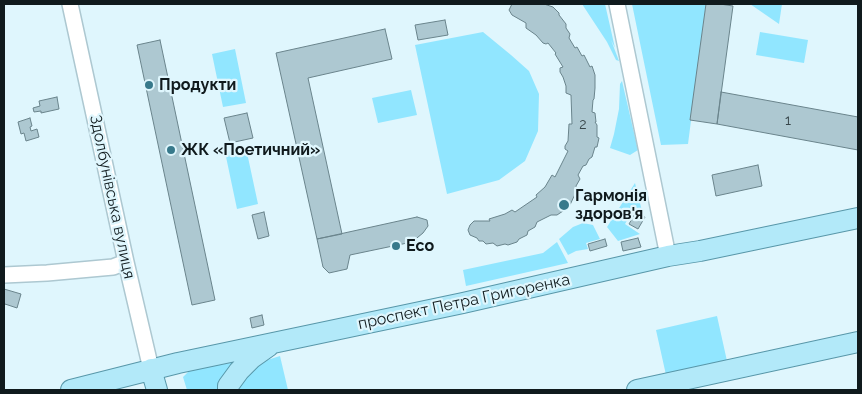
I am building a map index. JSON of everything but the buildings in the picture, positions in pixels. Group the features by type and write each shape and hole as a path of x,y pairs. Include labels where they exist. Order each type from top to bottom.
{"main road":[{"name":"проспект Петра Григоренка","path":"71,390 151,369 463,303 668,256 854,221"},
{"path":"637,390 857,342"},
{"path":"228,390 228,386 239,371 252,358 272,344"},
{"name":"Здолбунівська вулиця","path":"151,369 157,390"}],"street":[{"name":"Здолбунівська вулиця","path":"70,4 151,369"},
{"path":"617,4 668,256"},
{"path":"4,275 113,267 126,262"}],"shaded area":[{"path":"582,4 605,4 615,48 611,40 619,61 616,60 607,42"},
{"path":"632,4 706,4 688,144 661,145"},
{"path":"750,4 782,4 779,24"},
{"path":"483,32 529,71 539,94 538,131 525,161 499,180 447,194 415,45"},
{"path":"760,32 808,40 804,63 756,55"},
{"path":"235,49 246,103 223,107 212,54"},
{"path":"622,81 638,150 630,155 610,148 619,109 620,84"},
{"path":"411,90 417,115 378,123 372,98"},
{"path":"246,148 258,204 237,209 225,152"},
{"path":"635,183 642,211 635,207 625,224 640,234 618,241 607,227"},
{"path":"583,223 593,225 600,239 586,243 588,249 576,251 568,255 559,239 573,227"},
{"path":"557,242 568,263 466,286 463,270 543,253"},
{"path":"717,316 727,361 666,375 656,330"},
{"path":"280,356 288,390 239,390 240,385 249,372 264,361"},
{"path":"236,362 220,390 187,390 183,377 190,370"}],"place":[{"name":"Продукти","path":"149,85"},
{"name":"ЖК «Поетичний»","path":"171,150"},
{"name":"Гармонія здоров'я","path":"564,205"},
{"name":"Eco","path":"396,246"}]}
